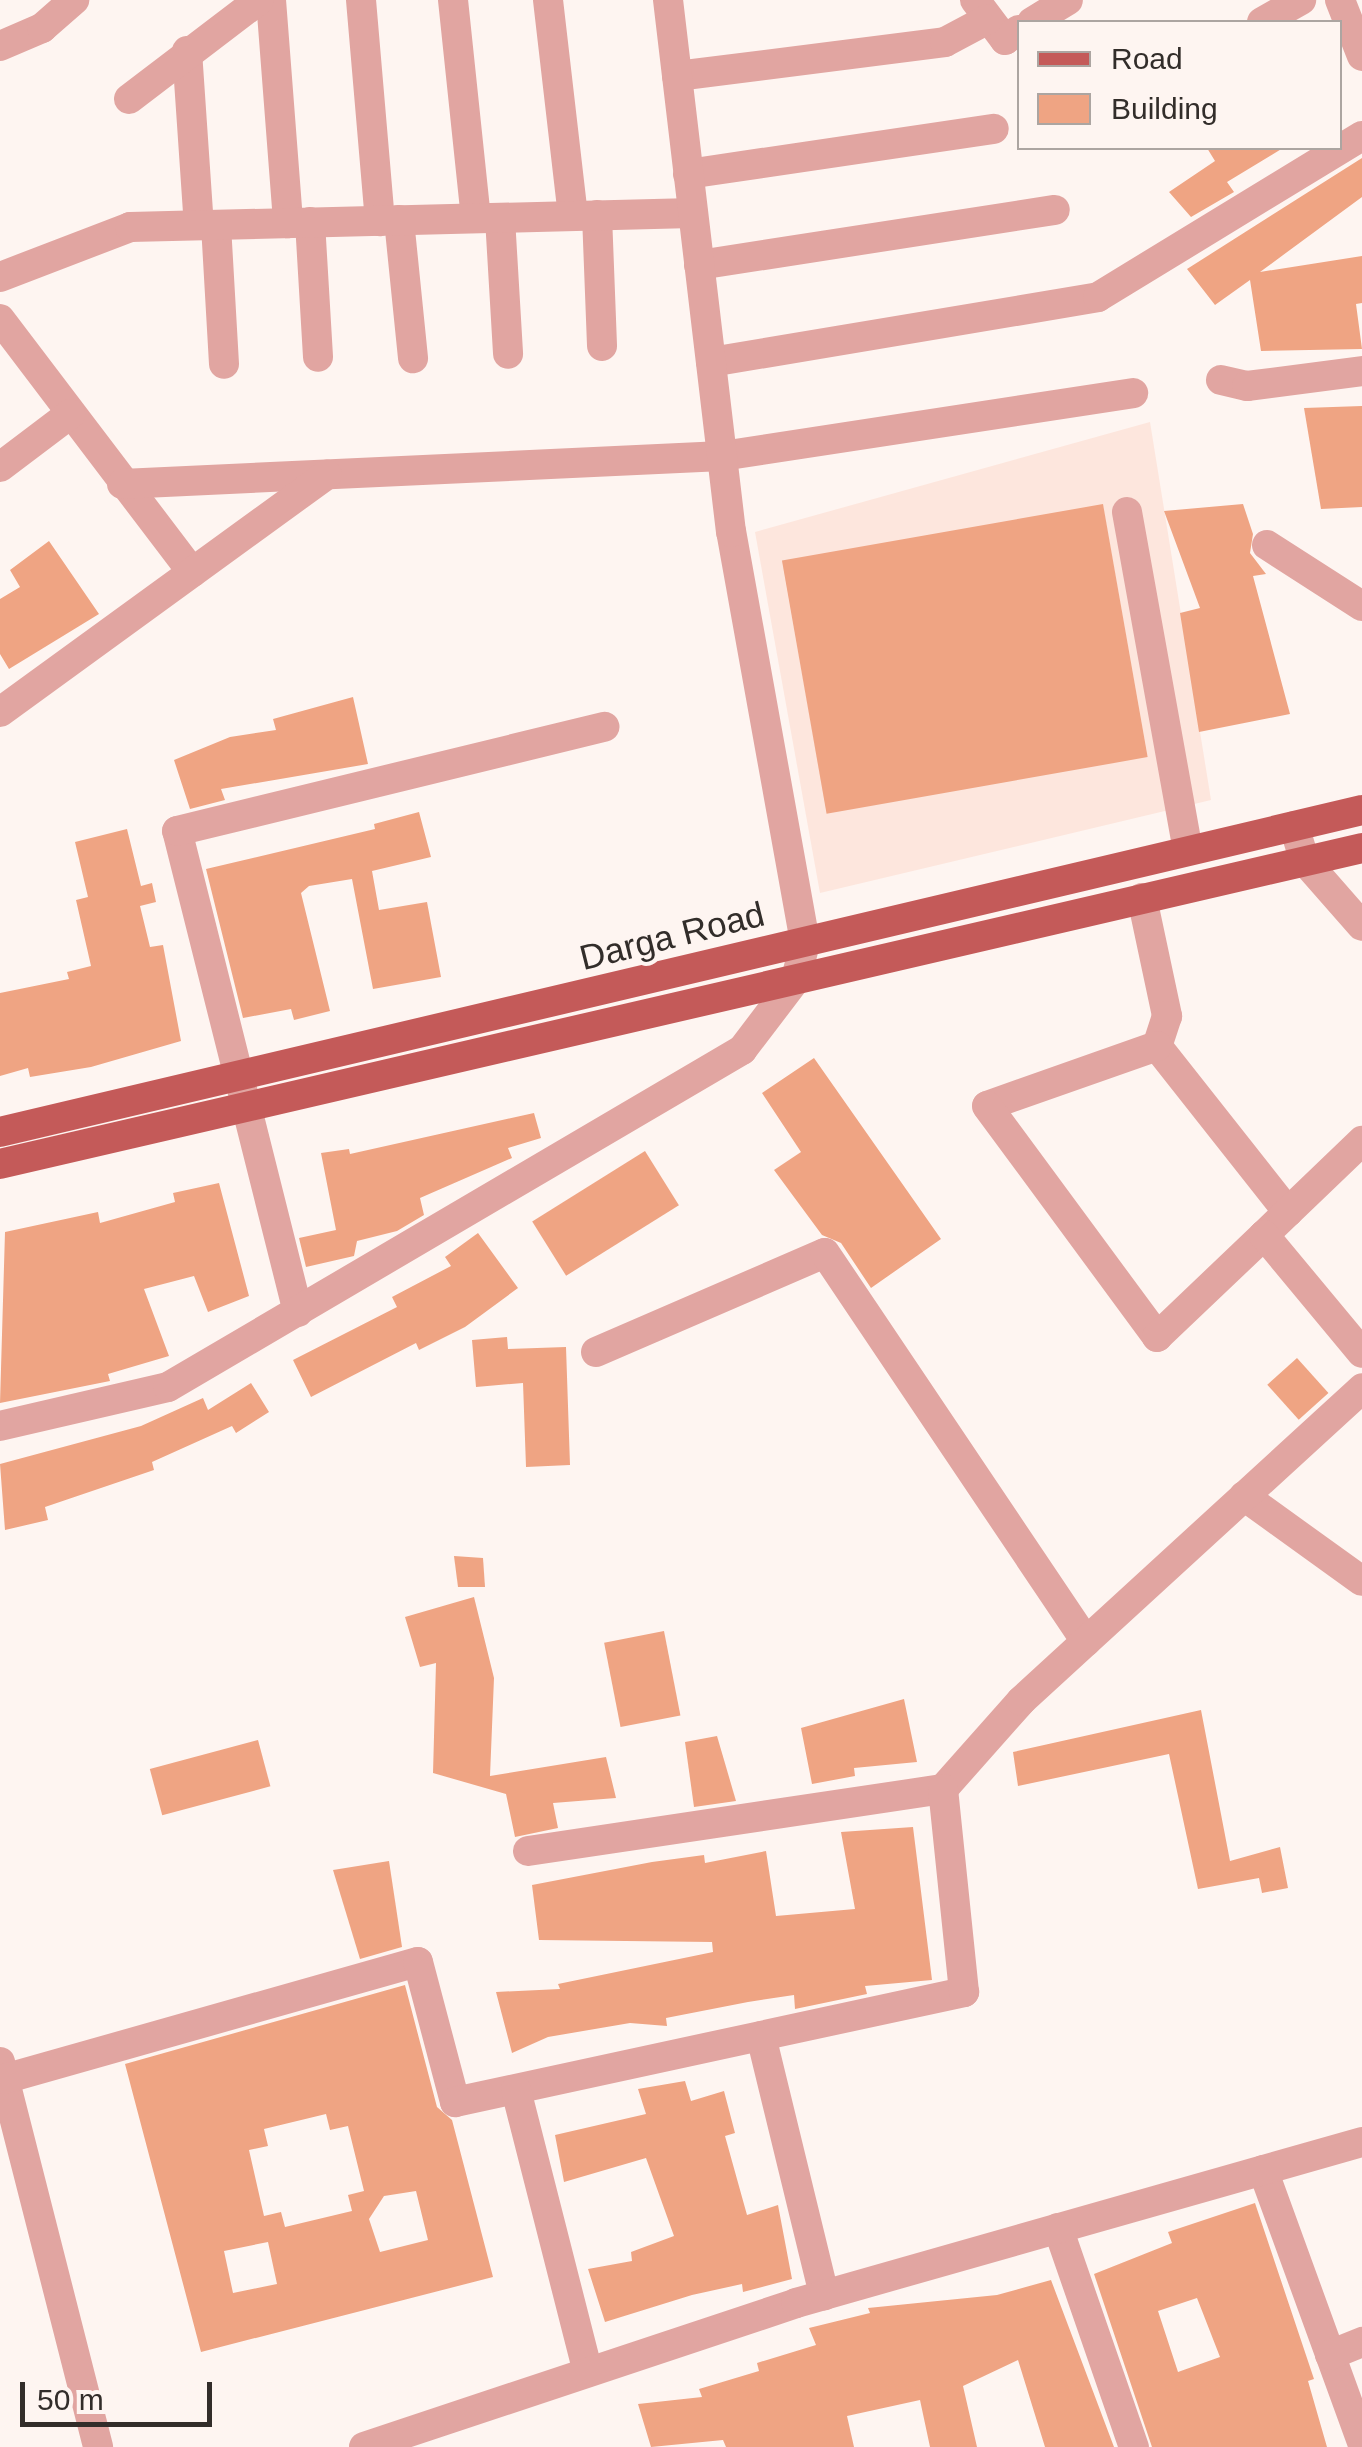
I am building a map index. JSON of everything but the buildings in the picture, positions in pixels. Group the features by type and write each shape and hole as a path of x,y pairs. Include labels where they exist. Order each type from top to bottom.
{"main road":[{"name":"Darga Road","path":"0,1164 243,1093 804,942 1362,810"},
{"name":"Darga Road","path":"0,1132 243,1093 796,979 1362,848"}],"street":[{"path":"0,46 42,28 74,0"},
{"path":"129,99 187,51 259,0"},
{"path":"271,0 318,357"},
{"path":"361,0 413,358"},
{"path":"453,0 508,354"},
{"path":"548,0 585,216 602,346"},
{"path":"0,1426 168,1387 742,1050 796,979 804,942 722,456 668,0"},
{"path":"1035,20 1068,0"},
{"path":"1266,20 1301,0"},
{"path":"1340,0 1362,56"},
{"path":"677,76 945,42 982,10 1004,40 1017,32"},
{"path":"187,51 224,364"},
{"path":"688,174 994,128"},
{"path":"711,362 1098,297 1339,150"},
{"path":"699,265 1055,210"},
{"path":"0,277 130,227 693,213"},
{"path":"0,319 192,572"},
{"path":"1221,380 1246,386 1362,371"},
{"path":"122,484 722,456 1133,394"},
{"path":"0,467 70,414"},
{"path":"0,712 327,474"},
{"path":"1127,512 1188,850"},
{"path":"1267,545 1362,606"},
{"path":"298,1312 177,831 605,727"},
{"path":"1294,826 1304,860 1362,926"},
{"path":"1142,898 1167,1016 1158,1046"},
{"path":"1158,1046 1288,1212"},
{"path":"1158,1046 987,1106 1157,1337 1362,1141"},
{"path":"1264,1236 1362,1353"},
{"path":"596,1352 825,1253 1086,1641"},
{"path":"528,1851 943,1789 1086,1641 1362,1388"},
{"path":"1244,1496 1362,1581"},
{"path":"98,2447 2,2070 418,1962 455,2102 964,1992 943,1789"},
{"path":"762,2036 824,2295"},
{"path":"516,2090 588,2372"},
{"path":"364,2447 824,2295 1362,2142"},
{"path":"1263,2170 1362,2442"},
{"path":"1058,2228 1134,2447"},
{"path":"1330,2355 1362,2342"}],"shaded area":[{"path":"1150,422 1211,800 820,893 755,532"}]}
